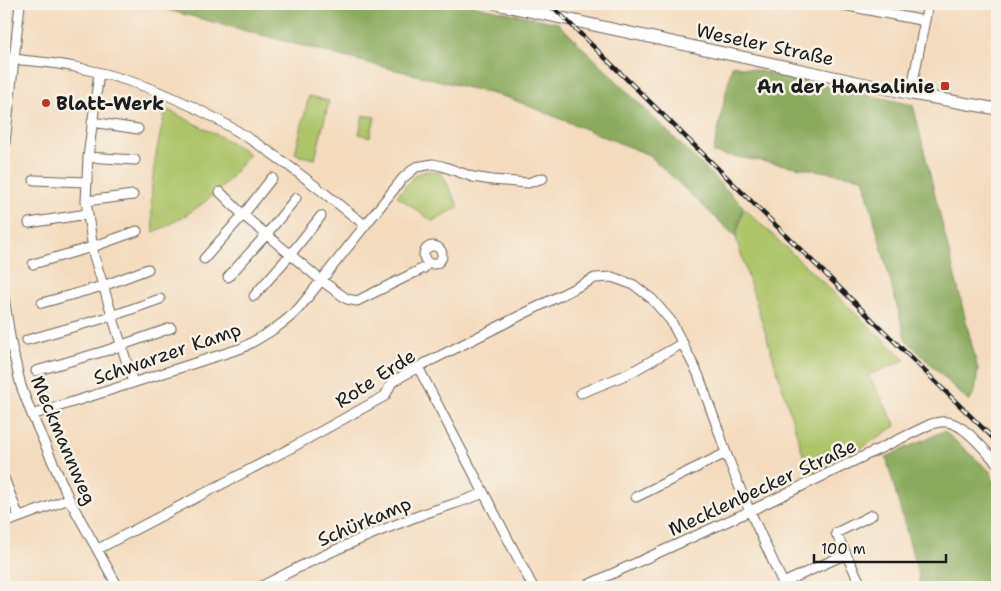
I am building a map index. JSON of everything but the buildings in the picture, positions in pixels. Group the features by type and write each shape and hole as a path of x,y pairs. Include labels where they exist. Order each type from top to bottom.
{"main road":[{"name":"Weseler Straße","path":"497,4 912,94 997,109"}],"street":[{"path":"4,152 20,4"},
{"path":"838,4 925,21"},
{"path":"912,94 928,4"},
{"path":"4,58 74,67 121,79 178,99 215,118 258,144 365,225"},
{"path":"99,73 88,157 86,182 87,214 93,251 133,383"},
{"path":"92,122 138,129"},
{"path":"88,157 135,160"},
{"name":"Schwarzer Kamp","path":"32,415 242,348 268,334 292,316 403,178 416,167 433,164 473,177 492,180 528,183 543,178"},
{"path":"204,259 243,215 272,178"},
{"path":"34,180 86,182"},
{"path":"220,192 266,235 346,299 357,301 424,268 428,263"},
{"path":"86,201 133,196"},
{"path":"228,277 296,198"},
{"path":"29,223 87,214"},
{"path":"254,296 321,216"},
{"path":"33,264 93,251 137,231"},
{"path":"42,303 103,286 148,270"},
{"name":"Rote Erde","path":"98,549 289,449 385,396 392,382 418,367 596,278 612,277 634,285 652,299 671,321 698,374 726,453 783,585"},
{"name":"Meckmannweg","path":"4,297 11,343 21,386 32,415 69,499 118,587"},
{"path":"27,340 112,316 160,299"},
{"path":"36,370 171,328"},
{"path":"581,393 628,374 683,343"},
{"path":"418,367 533,587"},
{"name":"Mecklenbecker Straße","path":"583,587 599,584 931,424 948,422 955,424 965,430 997,463"},
{"path":"636,497 726,453"},
{"path":"4,478 19,518"},
{"name":"Schürkamp","path":"260,587 357,540 470,499 484,492"},
{"path":"4,523 69,499"},
{"path":"860,587 860,583 836,533 872,516"},
{"path":"783,585 846,554"}],"green space":[{"path":"145,4 467,4 558,23 743,206 735,236 649,155 509,98"},
{"path":"732,65 913,105 978,370 975,392 969,402 906,340 863,178 713,153"},
{"path":"309,96 329,101 315,159 295,153"},
{"path":"166,109 223,138 249,154 226,183 214,194 181,218 154,232 152,185 156,155"},
{"path":"363,115 375,117 370,137 359,134"},
{"path":"426,171 441,172 459,207 432,221 397,196 415,175"},
{"path":"744,208 905,360 868,375 896,426 811,480 736,238"},
{"path":"944,431 991,472 997,496 997,587 918,587 919,577 886,457"}],"railway":[{"path":"550,4 997,442"}],"place":[{"name":"An der Hansalinie","path":"945,86"},
{"name":"Blatt-Werk","path":"46,103"}]}
